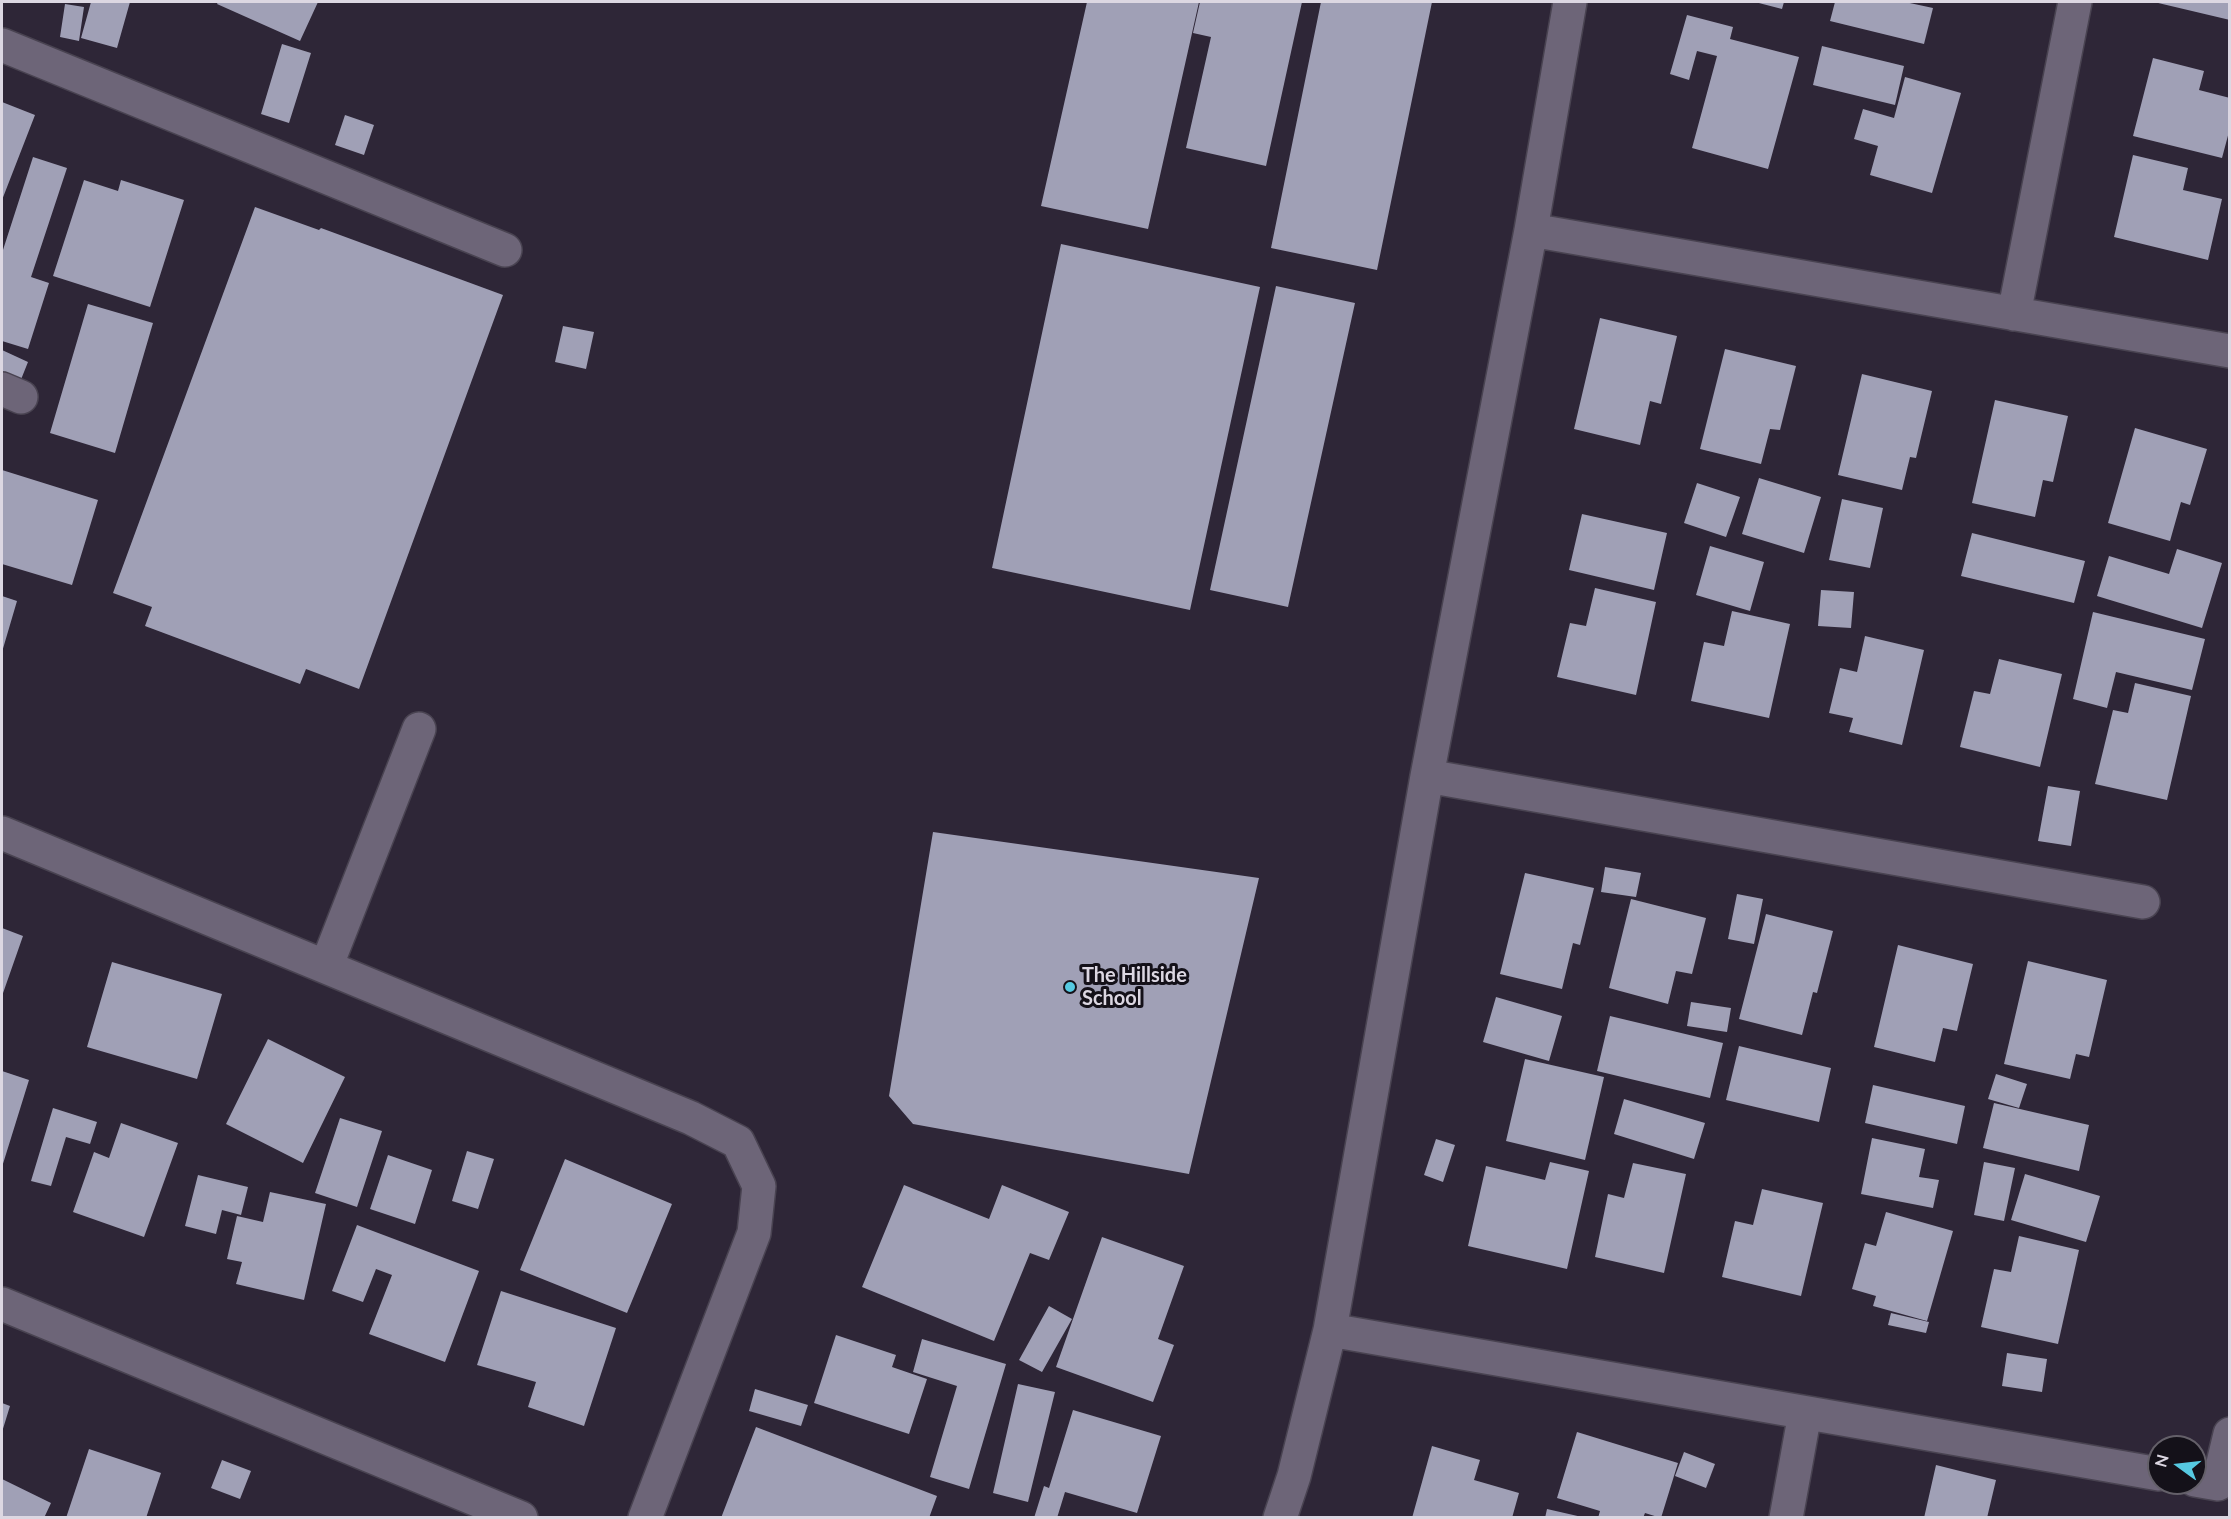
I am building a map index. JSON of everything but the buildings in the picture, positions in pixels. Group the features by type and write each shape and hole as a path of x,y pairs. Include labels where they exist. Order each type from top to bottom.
{"street":[{"path":"1280,1518 1294,1476 1330,1330 1427,776 1531,230 1570,2"},
{"path":"2014,314 2075,2"},
{"path":"2,45 505,250"},
{"path":"1531,230 2229,351"},
{"path":"326,967 419,729"},
{"path":"1427,776 2143,902"},
{"path":"2,833 691,1118 738,1142 759,1186 754,1233 645,1518"},
{"path":"2,1304 520,1518"},
{"path":"1330,1330 2147,1472"},
{"path":"1786,1518 1805,1413"},
{"path":"2207,1482 2218,1484 2229,1434"}],"place":[{"name":"The Hillside School","path":"1070,987"}]}
